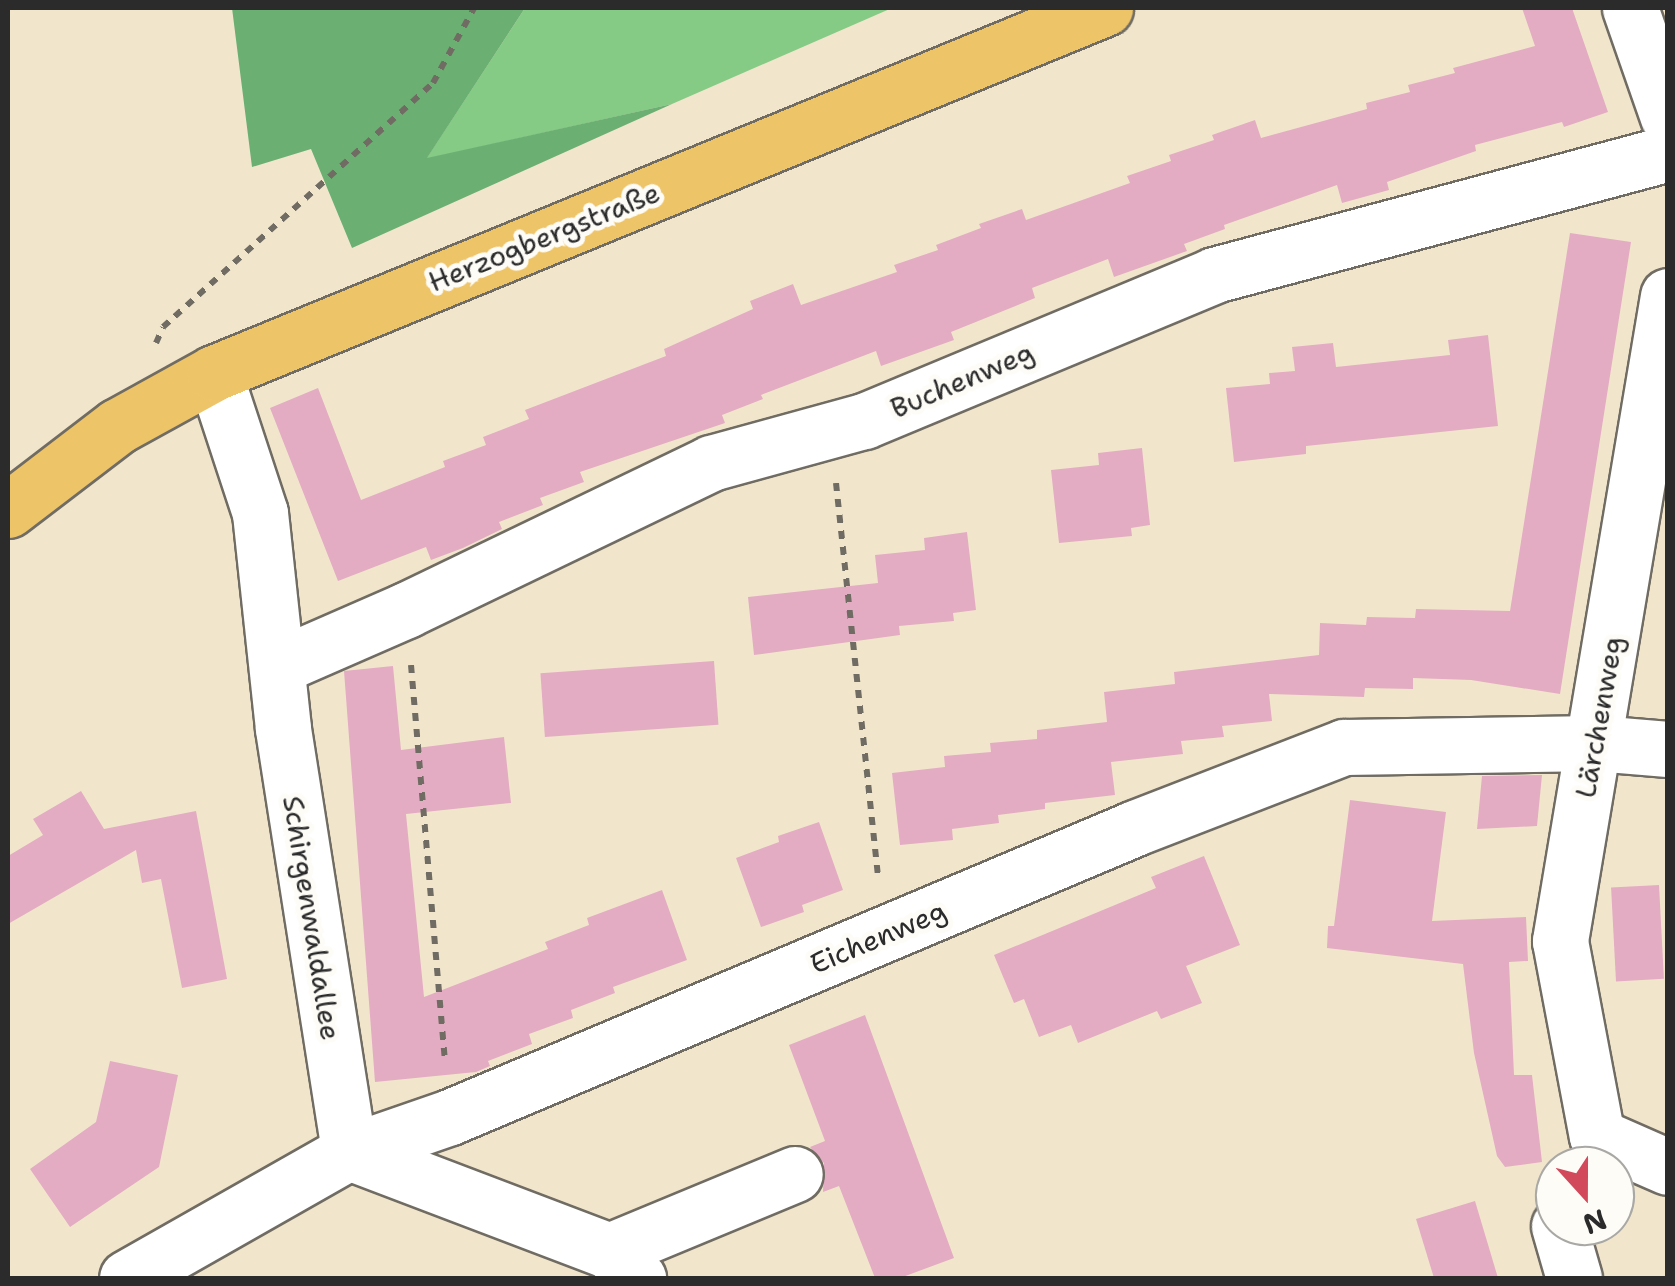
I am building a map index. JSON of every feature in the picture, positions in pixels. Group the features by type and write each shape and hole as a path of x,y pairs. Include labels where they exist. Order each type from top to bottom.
{"main road":[{"name":"Herzogbergstraße","path":"8,510 118,426 214,373 1104,8"}],"street":[{"path":"1630,8 1668,116"},
{"name":"Buchenweg","path":"278,666 406,610 711,464 864,421 1214,275 1668,152"},
{"name":"Lärchenweg","path":"1589,1146 1560,940 1668,296"},
{"name":"Schirgenwaldallee","path":"214,373 260,513 283,728 349,1152"},
{"name":"Eichenweg","path":"127,1278 349,1152 450,1117 1135,828 1344,747 1596,743 1668,749"},
{"path":"349,1152 624,1264 794,1174"},
{"name":"Lärchenweg","path":"1635,1160 1668,1167"},
{"path":"1565,1246 1574,1278"}],"path":[{"path":"118,426 163,327 432,83 474,8"},
{"path":"830,430 884,934"},
{"path":"406,610 450,1117"}],"green space":[{"path":"232,8 525,8 427,158 672,104 352,248 311,149 252,167"},
{"path":"525,8 892,8 672,104 426,159"}],"building":[{"path":"1522,8 1572,8 1608,112 1564,127 1562,122 1475,145 1476,151 1387,182 1389,190 1342,203 1337,185 1224,225 1225,229 1184,244 1187,251 1114,277 1108,259 1032,288 1035,298 951,332 954,340 881,366 876,351 761,395 763,399 722,415 725,423 580,472 584,482 540,498 543,505 499,522 502,529 463,548 431,560 426,547 338,581 270,408 318,388 361,500 445,467 443,461 486,445 483,437 529,419 525,410 666,356 664,349 753,309 750,301 793,284 801,305 897,272 894,265 938,250 936,245 981,228 979,224 1022,209 1026,220 1130,183 1127,176 1171,161 1169,155 1214,140 1212,135 1255,120 1261,138 1367,109 1366,103 1410,92 1408,85 1455,73 1453,68 1535,46"},
{"path":"1570,233 1631,242 1560,694 1471,680 1413,678 1413,689 1365,688 1364,697 1269,694 1272,721 1222,726 1224,737 1181,741 1183,754 1111,762 1115,795 1045,803 1045,809 998,815 999,823 952,829 953,840 900,845 892,773 945,767 944,756 991,752 990,743 1037,739 1037,730 1107,722 1104,692 1175,684 1174,672 1319,655 1320,623 1366,625 1367,617 1415,618 1416,609 1510,611"},
{"path":"1488,335 1498,426 1306,446 1306,454 1234,462 1226,388 1270,384 1269,373 1295,371 1292,347 1333,343 1336,367 1450,355 1448,340"},
{"path":"1142,448 1150,525 1131,528 1132,536 1059,543 1051,470 1099,465 1098,453"},
{"path":"967,532 976,610 953,613 954,621 899,626 900,635 754,655 748,597 878,583 875,555 925,550 924,538"},
{"path":"714,661 718,725 545,737 540,673"},
{"path":"393,666 401,750 504,737 511,803 406,814 424,997 548,949 545,942 589,925 587,918 662,890 687,960 613,987 615,993 571,1010 573,1018 529,1034 532,1044 488,1061 490,1066 476,1072 375,1082 344,671"},
{"path":"1542,775 1537,826 1477,829 1482,776"},
{"path":"81,791 104,829 196,811 227,979 182,988 161,879 142,883 136,850 8,924 8,856 43,835 33,819"},
{"path":"1350,800 1446,812 1432,921 1526,917 1528,961 1509,962 1514,1075 1532,1075 1540,1146 1535,1146 1535,1163 1505,1167 1497,1156 1474,1053 1463,964 1327,948 1328,926 1334,926"},
{"path":"819,822 843,890 802,905 804,912 761,927 736,858 779,842 778,836"},
{"path":"1204,856 1240,945 1186,966 1202,1003 1161,1019 1157,1011 1078,1043 1071,1025 1039,1037 1024,999 1014,1003 994,955 1156,888 1151,877"},
{"path":"1659,885 1664,979 1616,981 1611,888"},
{"path":"865,1015 954,1258 900,1278 875,1278 839,1186 823,1192 824,1163 810,1147 825,1141 789,1045"},
{"path":"110,1061 178,1075 159,1167 70,1227 30,1169 96,1122"},
{"path":"1475,1201 1498,1278 1434,1278 1416,1219"}]}
